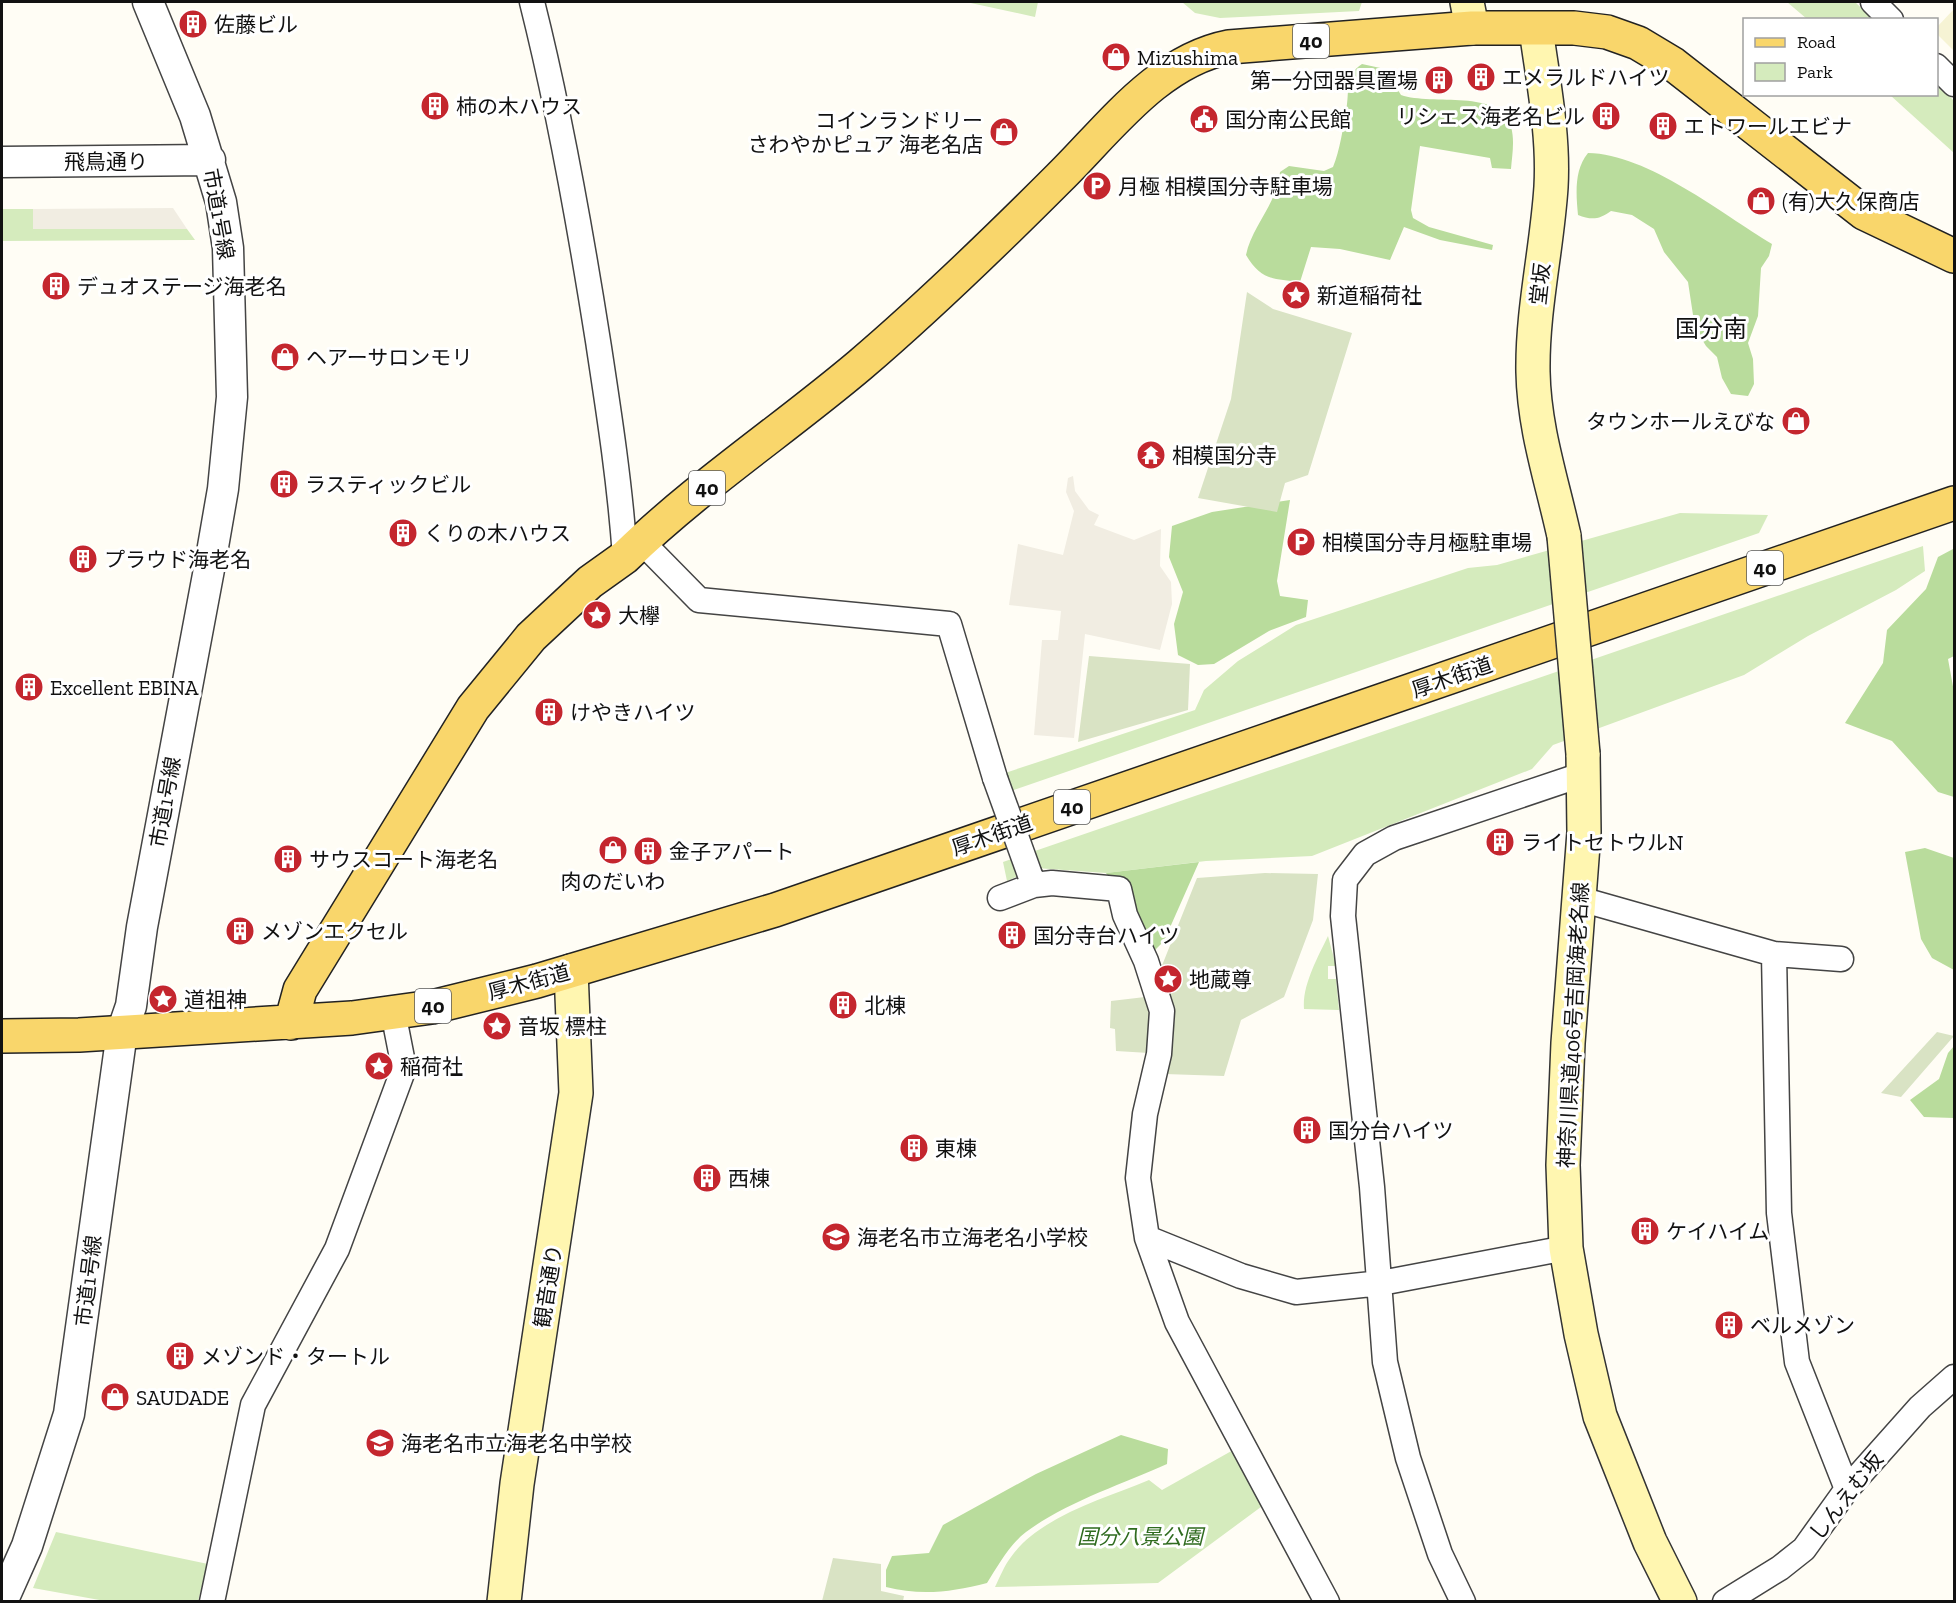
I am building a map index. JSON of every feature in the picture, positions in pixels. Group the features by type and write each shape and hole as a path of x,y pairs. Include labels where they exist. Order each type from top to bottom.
{"main road":[{"name":"40","path":"291,1023 300,990 473,708 531,637 590,582 861,364 1059,178 1137,99 1177,68 1207,52 1228,47 1470,15 1536,29 1574,28 1606,32 1638,43 1673,64 1864,213 1954,256"},
{"name":"堂坂","path":"1536,29 1552,152 1551,189 1534,339 1534,394 1544,460 1564,536"},
{"name":"厚木街道","path":"2,1036 291,1023 393,1012 432,1006 571,970 775,909 1954,503"},
{"name":"神奈川県道406号吉岡海老名線","path":"1564,536 1584,764 1580,900 1567,1065 1563,1165 1566,1248 1581,1334 1600,1416 1650,1542 1680,1602"},
{"name":"観音通り","path":"504,1602 517,1485 576,1093 571,970"}],"street":[{"name":"市道1号線","path":"2,1602 27,1546 69,1414 122,1032 131,1006 142,927 224,478 232,397 228,248 210,160 148,2"},
{"path":"532,2 553,84 591,301 621,492 633,549 699,600 949,624 995,778 1032,880"},
{"path":"1873,2 1889,18"},
{"path":"1938,68 1954,84"},
{"name":"飛鳥通り","path":"2,162 210,160"},
{"path":"1463,1602 1440,1554 1408,1458 1385,1362 1381,1283 1342,916 1345,880 1365,854 1394,838 1584,764"},
{"path":"1000,898 1032,880 1119,889 1125,915 1146,961 1162,1011 1159,1054 1144,1114 1138,1178 1147,1238 1176,1322 1327,1602"},
{"path":"1580,900 1774,954 1841,959"},
{"path":"1774,954 1779,1214 1797,1362 1847,1489"},
{"path":"212,1602 253,1405 337,1249 404,1068 393,1012"},
{"path":"1147,1238 1241,1276 1296,1292 1381,1283 1566,1248"},
{"name":"しんえむ坂","path":"1725,1602 1780,1568 1804,1549 1847,1489 1920,1407 1954,1377"}],"shaded area":[{"path":"1954,9 1954,51 1938,35 1938,26"},
{"path":"173,208 187,229 33,229 33,209"},
{"path":"1073,476 1075,491 1089,510 1099,515 1094,525 1134,540 1161,529 1160,566 1171,582 1172,604 1160,650 1085,634 1074,738 1034,735 1042,640 1058,640 1061,611 1009,605 1018,544 1063,555 1074,511 1066,492 1068,478"}],"green space":[{"path":"966,2 1038,2 1035,17"},
{"path":"1182,2 1362,2 1359,11 1220,18 1195,13"},
{"path":"1787,2 1855,2 1872,18 1806,18"},
{"path":"1362,64 1385,69 1401,95 1480,103 1494,107 1505,115 1513,137 1511,169 1492,168 1490,158 1420,146 1411,210 1413,218 1429,227 1493,245 1492,250 1440,240 1404,227 1390,260 1340,249 1311,247 1300,282 1268,277 1257,269 1246,255 1253,234 1270,205 1280,172 1289,166 1324,171 1333,167 1338,153 1350,79 1356,68"},
{"path":"1938,84 1954,101 1954,153 1891,96 1938,96"},
{"path":"1588,153 1611,156 1635,163 1659,174 1708,202 1772,244 1769,256 1761,268 1758,316 1748,343 1753,359 1754,384 1748,396 1731,394 1722,378 1717,357 1706,346 1695,328 1688,282 1664,252 1654,229 1632,215 1611,211 1595,218 1578,215 1578,175"},
{"path":"2,209 33,209 34,229 187,229 195,240 2,241"},
{"path":"1247,292 1273,309 1352,333 1308,475 1285,483 1277,512 1198,498 1231,399"},
{"path":"1290,500 1277,581 1280,596 1308,600 1306,617 1269,631 1214,664 1198,665 1178,655 1174,624 1183,592 1169,557 1172,526 1212,512"},
{"path":"1680,513 1768,515 1759,533 1008,792 1002,774 1195,710 1204,690 1238,661 1296,625 1468,568 1497,565"},
{"path":"1923,546 1925,571 1896,590 1808,636 1744,675 1553,745 1532,769 1312,856 1206,861 1106,873 1036,868 1007,881 1003,862"},
{"path":"1953,549 1954,656 1948,659 1954,692 1954,797 1938,792 1892,741 1845,723 1883,663 1887,630 1926,589 1938,557"},
{"path":"1089,656 1190,664 1188,710 1078,742"},
{"path":"1925,848 1954,858 1954,970 1932,958 1921,939 1905,852"},
{"path":"1199,862 1164,941 1154,951 1106,873"},
{"path":"1265,873 1318,874 1313,920 1284,997 1241,1020 1224,1076 1165,1074 1173,1047 1175,1008 1159,973 1197,878"},
{"path":"1328,936 1336,966 1328,966 1328,979 1336,979 1339,1010 1304,1009 1308,981"},
{"path":"1145,997 1151,1017 1149,1053 1116,1051 1115,1029 1110,1028 1111,1001"},
{"path":"1937,1032 1954,1036 1901,1097 1881,1093"},
{"path":"1954,1046 1954,1118 1924,1117 1910,1100 1939,1079 1948,1053"},
{"path":"1121,1435 1168,1449 1167,1464 1076,1503 1041,1522 1014,1543 987,1583 936,1592 886,1587 886,1570 892,1556 929,1553 943,1525 1036,1474"},
{"name":"国分八景公園","path":"1235,1449 1265,1504 1158,1583 995,1587 1009,1560 1038,1530 1074,1510 1149,1480 1162,1490"},
{"path":"56,1532 208,1564 198,1601 105,1601 33,1588"},
{"path":"833,1558 881,1564 881,1591 904,1596 903,1601 822,1601"}],"place":[{"name":"佐藤ビル","path":"193,24"},
{"name":"Mizushima","path":"1116,57"},
{"name":"エメラルドハイツ","path":"1481,77"},
{"name":"第一分団器具置場","path":"1439,80"},
{"name":"柿の木ハウス","path":"435,106"},
{"name":"リシェス海老名ビル","path":"1606,116"},
{"name":"国分南公民館","path":"1204,119"},
{"name":"エトワールエビナ","path":"1663,126"},
{"name":"コインランドリー さわやかピュア 海老名店","path":"1004,132"},
{"name":"月極 相模国分寺駐車場","path":"1097,186"},
{"name":"(有)大久保商店","path":"1761,201"},
{"name":"デュオステージ海老名","path":"56,286"},
{"name":"新道稲荷社","path":"1296,295"},
{"name":"ヘアーサロンモリ","path":"285,357"},
{"name":"タウンホールえびな","path":"1796,421"},
{"name":"相模国分寺","path":"1151,455"},
{"name":"ラスティックビル","path":"284,484"},
{"name":"くりの木ハウス","path":"403,533"},
{"name":"相模国分寺月極駐車場","path":"1301,542"},
{"name":"プラウド海老名","path":"83,559"},
{"name":"大欅","path":"597,615"},
{"name":"Excellent EBINA","path":"29,687"},
{"name":"けやきハイツ","path":"549,712"},
{"name":"ライトセトウルN","path":"1500,842"},
{"name":"肉のだいわ","path":"613,850"},
{"name":"金子アパート","path":"648,851"},
{"name":"サウスコート海老名","path":"288,859"},
{"name":"メゾンエクセル","path":"240,931"},
{"name":"国分寺台ハイツ","path":"1012,935"},
{"name":"地蔵尊","path":"1168,979"},
{"name":"道祖神","path":"163,999"},
{"name":"北棟","path":"843,1005"},
{"name":"音坂 標柱","path":"497,1026"},
{"name":"稲荷社","path":"379,1066"},
{"name":"国分台ハイツ","path":"1307,1130"},
{"name":"東棟","path":"914,1148"},
{"name":"西棟","path":"707,1178"},
{"name":"ケイハイム","path":"1645,1231"},
{"name":"海老名市立海老名小学校","path":"836,1237"},
{"name":"ベルメゾン","path":"1729,1325"},
{"name":"メゾンド・タートル","path":"180,1356"},
{"name":"SAUDADE","path":"115,1397"},
{"name":"海老名市立海老名中学校","path":"380,1443"}],"district":[{"name":"国分南","path":"1711,328"}]}
